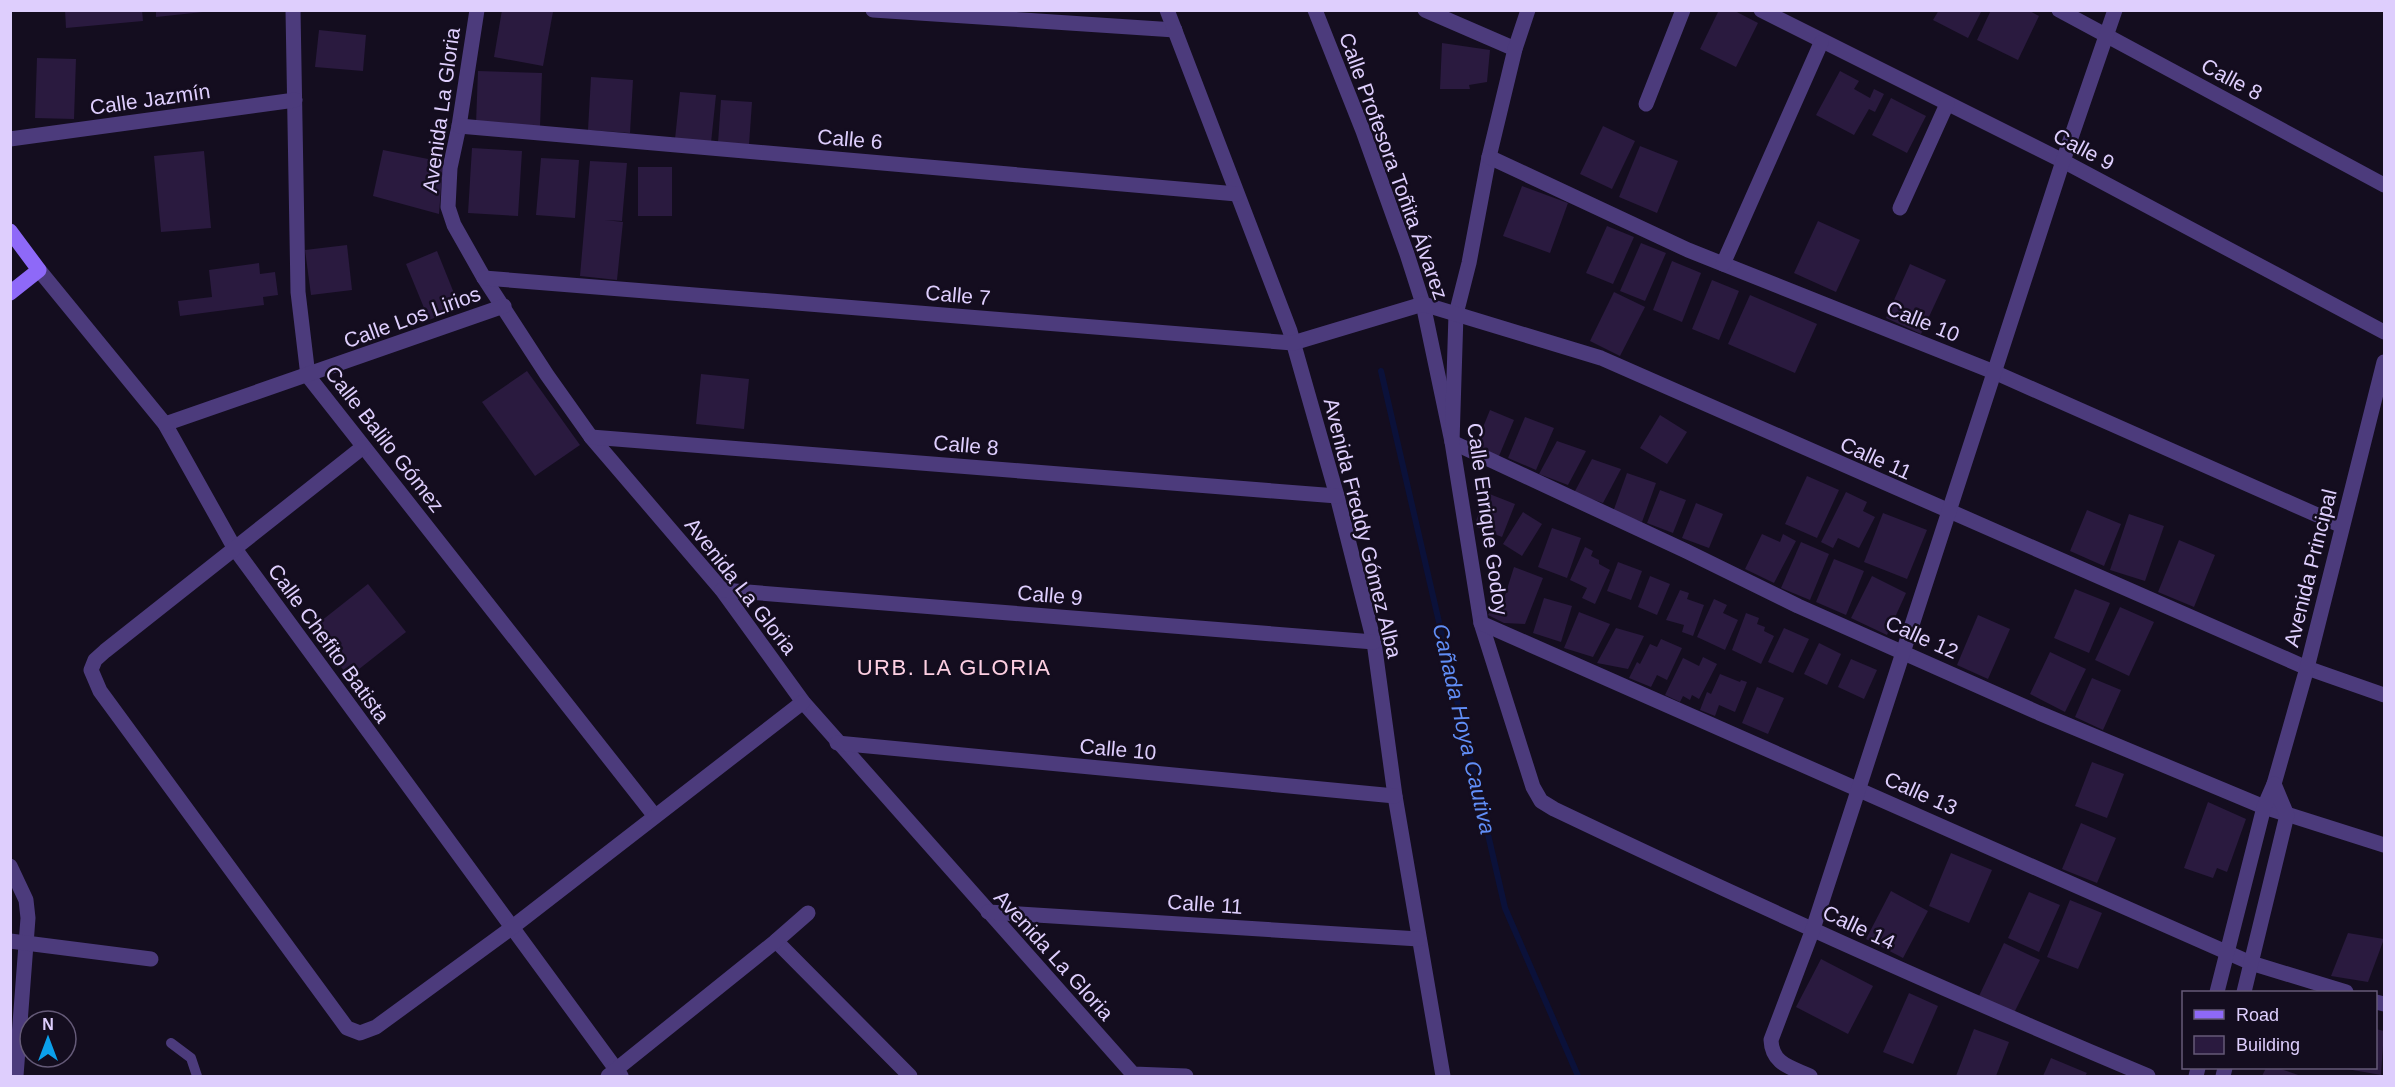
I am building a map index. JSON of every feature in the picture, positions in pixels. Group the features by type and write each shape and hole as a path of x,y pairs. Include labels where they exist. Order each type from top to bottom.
{"street":[{"name":"Calle Balilo Gómez","path":"293,10 298,292 308,376 654,815"},
{"name":"Avenida La Gloria","path":"477,10 450,168 448,207 454,225 484,278 547,375 591,437 722,590 803,702 837,743 1133,1074 1186,1077"},
{"path":"873,10 1174,30"},
{"name":"Avenida Freddy Gómez Alba","path":"1167,10 1293,343 1337,496 1374,642 1395,796 1443,1077"},
{"name":"Calle Profesora Toñita Álvarez","path":"1315,10 1363,131 1423,304 1452,442"},
{"path":"1425,10 1515,49"},
{"name":"Calle Enrique Godoy","path":"1528,10 1515,49 1489,157 1469,263 1456,314 1452,442 1481,623 1533,787 1541,801 1554,809"},
{"path":"1646,104 1683,10"},
{"name":"Calle 9","path":"1761,10 1821,43 2063,161 2385,332"},
{"name":"Calle 8","path":"2059,10 2385,185"},
{"path":"1810,1077 1777,1062 1772,1053 1771,1040 1813,929 2063,161 2115,10"},
{"path":"1723,264 1821,43"},
{"name":"Calle Jazmín","path":"10,140 295,100"},
{"path":"1900,208 1947,104"},
{"name":"Calle 6","path":"459,126 1237,194"},
{"name":"Calle 10","path":"1489,157 1723,264 1994,372 2342,526"},
{"name":"Calle Chefito Batista","path":"10,231 39,270 165,424 235,549 615,1074"},
{"path":"10,293 39,270"},
{"name":"Calle 7","path":"484,278 1293,343 1423,304"},
{"name":"Calle 11","path":"1423,304 1600,358 2307,668 2385,695"},
{"name":"Calle Los Lirios","path":"165,424 504,306"},
{"name":"Avenida Principal","path":"2218,991 2264,807 2274,784 2307,668 2385,362"},
{"name":"Calle 8","path":"591,437 1337,496"},
{"name":"Calle 12","path":"1452,442 1798,606 1905,651 2039,713 2264,807 2385,845"},
{"path":"363,447 95,660 91,670 100,691 347,1028 360,1032 376,1027 510,929 654,815 803,702"},
{"name":"Calle 9","path":"722,590 1374,642"},
{"name":"Calle 13","path":"1481,623 2251,963 2340,991"},
{"name":"Calle 10","path":"837,743 1395,796"},
{"path":"2244,991 2287,815 2274,784"},
{"name":"Calle 14","path":"1554,809 1939,988 2148,1077"},
{"path":"10,866 26,900 28,943 16,1077"},
{"path":"615,1074 808,912"},
{"name":"Calle 11","path":"988,912 1419,939"},
{"path":"10,941 151,959"},
{"path":"776,941 910,1077"}],"lane":[{"path":"171,1043 191,1058 197,1077"}],"building":[{"path":"65,10 142,10 143,21 66,28"},
{"path":"156,10 203,10 203,12 156,17"},
{"path":"502,10 553,12 543,66 494,57"},
{"path":"1719,10 1733,10 1758,23 1736,67 1700,49"},
{"path":"1939,10 1982,10 1968,38 1933,20"},
{"path":"1991,10 2028,10 2039,16 2018,60 1977,40"},
{"path":"319,30 366,35 363,71 315,67"},
{"path":"1442,43 1490,50 1487,82 1469,85 1470,89 1440,89"},
{"path":"37,58 76,59 74,119 35,118"},
{"path":"478,71 542,73 540,127 476,124"},
{"path":"1840,71 1859,81 1854,89 1870,98 1874,89 1884,94 1875,112 1869,109 1854,135 1816,115"},
{"path":"591,77 633,80 630,133 588,130"},
{"path":"680,92 716,95 711,143 675,139"},
{"path":"1891,98 1926,116 1907,153 1872,135"},
{"path":"721,100 752,102 749,145 718,143"},
{"path":"1603,126 1635,141 1612,189 1580,174"},
{"path":"1640,146 1678,161 1657,213 1619,197"},
{"path":"472,148 522,151 518,216 468,213"},
{"path":"383,150 443,162 439,214 373,196"},
{"path":"204,151 211,228 161,232 154,156"},
{"path":"541,158 579,160 575,218 536,215"},
{"path":"590,161 627,163 622,221 605,220 623,222 617,280 580,276"},
{"path":"638,167 672,167 672,216 638,216"},
{"path":"1522,186 1568,203 1550,253 1503,236"},
{"path":"1818,221 1860,240 1836,292 1794,273"},
{"path":"1607,226 1634,237 1613,284 1586,273"},
{"path":"1641,243 1666,253 1645,301 1620,291"},
{"path":"347,245 352,290 311,295 305,250"},
{"path":"437,251 460,308 429,320 406,264"},
{"path":"1672,261 1701,273 1682,322 1653,310"},
{"path":"259,263 260,274 275,272 278,295 263,297 264,305 180,316 178,301 212,297 209,270"},
{"path":"1910,264 1946,280 1921,334 1886,318"},
{"path":"1712,280 1739,291 1719,340 1692,329"},
{"path":"1614,292 1645,307 1620,356 1590,341"},
{"path":"1750,295 1817,324 1795,373 1728,344"},
{"path":"527,371 580,445 535,476 482,402"},
{"path":"701,374 749,379 744,429 696,424"},
{"path":"1490,410 1514,420 1499,456 1475,447"},
{"path":"1660,415 1687,432 1667,464 1640,448"},
{"path":"1525,417 1554,428 1536,470 1508,458"},
{"path":"1557,441 1586,451 1568,485 1539,474"},
{"path":"1592,459 1621,469 1603,503 1574,493"},
{"path":"1627,473 1656,483 1642,522 1613,512"},
{"path":"1807,476 1839,490 1817,538 1785,524"},
{"path":"1660,490 1686,500 1673,533 1647,523"},
{"path":"1846,492 1867,502 1863,511 1875,517 1859,548 1838,538 1833,548 1821,542"},
{"path":"1487,493 1515,504 1502,537 1474,526"},
{"path":"1696,503 1723,514 1709,548 1682,538"},
{"path":"2087,510 2121,524 2104,566 2070,551"},
{"path":"1523,512 1542,524 1522,556 1503,544"},
{"path":"1883,513 1927,530 1907,579 1864,562"},
{"path":"2129,514 2164,526 2145,581 2110,570"},
{"path":"1552,528 1581,538 1567,578 1538,567"},
{"path":"1762,534 1780,542 1783,534 1796,541 1774,583 1745,569"},
{"path":"2179,540 2215,555 2194,607 2158,592"},
{"path":"1801,542 1829,554 1810,600 1781,588"},
{"path":"1585,547 1593,551 1591,556 1599,560 1599,564 1610,570 1595,604 1582,598 1587,588 1570,580"},
{"path":"1834,559 1864,571 1846,615 1816,602"},
{"path":"1618,562 1642,571 1631,600 1607,591"},
{"path":"1514,567 1543,578 1525,624 1504,623 1488,615 1497,600 1503,602"},
{"path":"1650,576 1670,584 1657,615 1638,607"},
{"path":"1872,576 1906,593 1887,635 1851,618"},
{"path":"368,584 406,632 349,677 311,629"},
{"path":"2075,589 2110,603 2089,653 2054,638"},
{"path":"1680,590 1689,593 1687,599 1704,605 1693,636 1682,632 1684,625 1666,620"},
{"path":"1544,598 1572,606 1561,642 1533,633"},
{"path":"1714,599 1727,605 1723,613 1738,620 1725,650 1697,637"},
{"path":"2120,607 2154,622 2129,676 2095,660"},
{"path":"1579,612 1610,624 1593,657 1564,648"},
{"path":"1746,613 1759,618 1757,624 1765,627 1764,631 1774,636 1761,664 1732,650"},
{"path":"1978,615 2010,629 1988,679 1957,665"},
{"path":"1616,628 1644,636 1628,669 1597,663"},
{"path":"1784,628 1809,639 1793,673 1768,662"},
{"path":"1661,639 1682,648 1667,680 1657,675 1651,687 1629,678 1637,662 1640,664 1650,644 1657,647"},
{"path":"1819,643 1841,654 1827,685 1804,674"},
{"path":"2050,652 2086,669 2065,712 2030,694"},
{"path":"1703,657 1717,664 1699,699 1692,695 1690,700 1683,696 1680,702 1665,695 1683,658 1699,666"},
{"path":"1851,659 1877,670 1864,699 1838,687"},
{"path":"1720,674 1740,682 1741,680 1747,682 1735,712 1719,705 1715,716 1700,710 1707,692 1711,694"},
{"path":"2092,678 2121,690 2103,730 2075,717"},
{"path":"1757,687 1784,698 1768,734 1742,723"},
{"path":"2092,762 2124,774 2107,818 2075,806"},
{"path":"2208,802 2246,819 2227,872 2217,868 2213,878 2184,868"},
{"path":"2081,823 2116,838 2097,883 2062,869"},
{"path":"1951,853 1992,870 1969,923 1929,906"},
{"path":"1891,891 1928,911 1903,958 1866,939"},
{"path":"2029,892 2060,905 2039,952 2008,938"},
{"path":"2070,900 2102,913 2078,969 2047,957"},
{"path":"2348,933 2384,939 2368,982 2331,976"},
{"path":"2004,943 2040,960 2014,1013 1979,996"},
{"path":"1821,959 1873,986 1848,1034 1796,1007"},
{"path":"1909,993 1938,1006 1913,1064 1883,1052"},
{"path":"1974,1029 2009,1042 1996,1076 1956,1076"},
{"path":"2377,1029 2384,1031 2381,1075 2347,1069 2377,1069"},
{"path":"2051,1058 2087,1073 2085,1076 2043,1076"},
{"path":"2266,1069 2281,1069 2301,1076 2262,1076"}],"waterway":[{"name":"Cañada Hoya Cautiva","path":"1381,371 1505,908 1578,1076"}],"district":[{"name":"URB. LA GLORIA","path":"954,667"}]}
